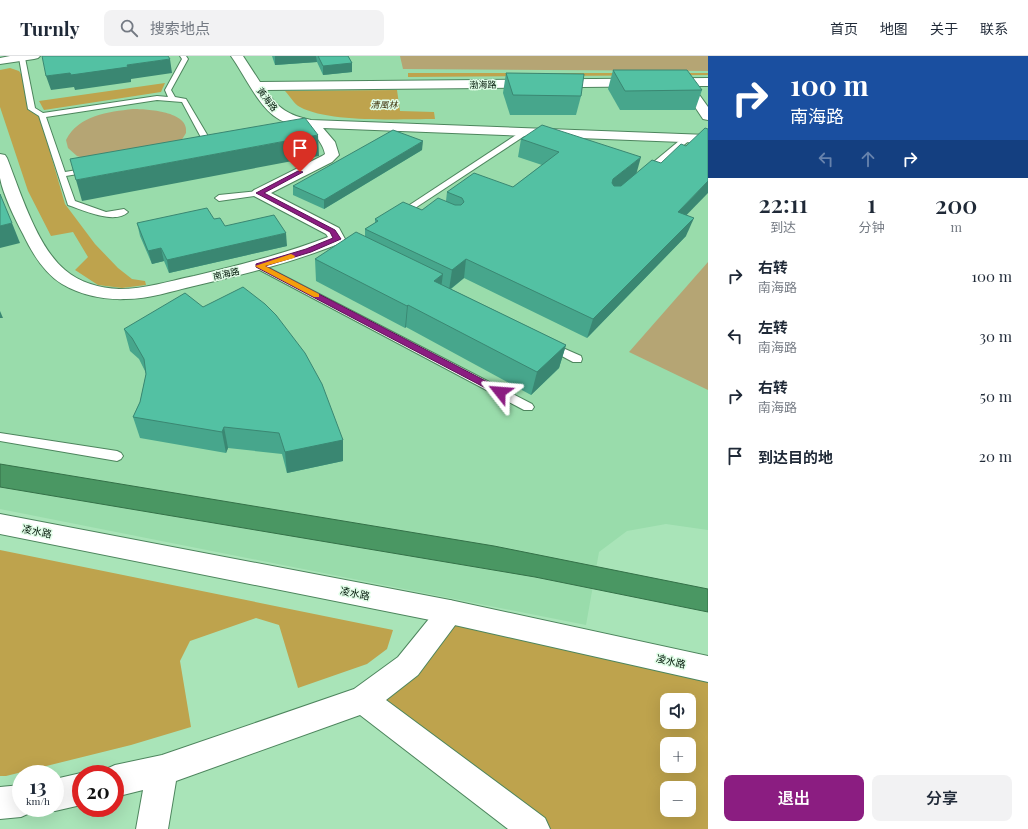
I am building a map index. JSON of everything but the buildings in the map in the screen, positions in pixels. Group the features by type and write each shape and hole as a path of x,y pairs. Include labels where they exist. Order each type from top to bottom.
{"street":[{"path":"0,61 34,56"},
{"name":"黃海路","path":"237,56 272,107 280,114 290,119 311,124 708,139"},
{"path":"684,82 708,116"},
{"name":"渤海路","path":"258,86 708,82"},
{"path":"259,193 327,159 332,155 332,150 329,145 311,124"},
{"name":"南海路","path":"0,158 23,216 52,267 70,280 94,291 127,294 161,288 259,266 342,241 333,231 259,193"},
{"name":"凌水路","path":"0,524 450,612 708,669"},
{"path":"124,779 162,770 363,700 408,666 450,612"},
{"path":"363,700 534,829"},
{"path":"152,829 162,770"},
{"path":"0,803 12,802"}],"lane":[{"path":"172,99 168,90 185,59 183,56"},
{"path":"22,58 32,109 42,115 157,98 184,100 208,144 199,151 191,152"},
{"path":"42,115 71,203 105,215 124,212"},
{"path":"406,210 528,131"},
{"path":"641,177 688,138"},
{"path":"61,175 99,168"},
{"path":"218,198 259,193"},
{"path":"416,203 430,209"},
{"path":"259,266 528,407"},
{"path":"542,341 577,359"},
{"path":"0,437 117,456"}],"shaded area":[{"path":"0,56 708,56 708,530 666,524 627,531 599,552 586,625 0,509"},
{"path":"400,56 708,56 708,71 403,69"},
{"path":"133,109 157,111 174,116 181,120 185,126 186,133 181,141 93,161 77,156 68,148 66,140 78,125 86,120 95,116"},
{"path":"708,262 708,390 629,352"},
{"path":"0,464 494,546 708,589 708,612 535,577 0,487"}],"green space":[{"path":"10,68 19,71 23,77 30,110 40,117 65,204 95,244 118,268 132,279 145,281 146,285 122,288 98,285 75,270 88,257 73,232 51,236 28,191 0,107 0,70"},
{"path":"408,73 708,73 708,75 408,77"},
{"path":"165,83 161,92 44,110 39,101"},
{"name":"清風林","path":"397,90 400,111 434,112 435,119 365,119 328,116 298,106 285,91"},
{"path":"0,550 393,630 387,649 367,664 298,688 279,625 256,618 190,641 180,661 191,727 131,745 50,765 12,765 12,775 0,776"},
{"path":"450,612 708,675 708,829 539,829 363,700"}],"slow traffic":[{"path":"291,256 259,266 316,296"}],"route":[{"path":"300,172 259,193 333,231 337,239 309,251 259,266 500,392"}]}
